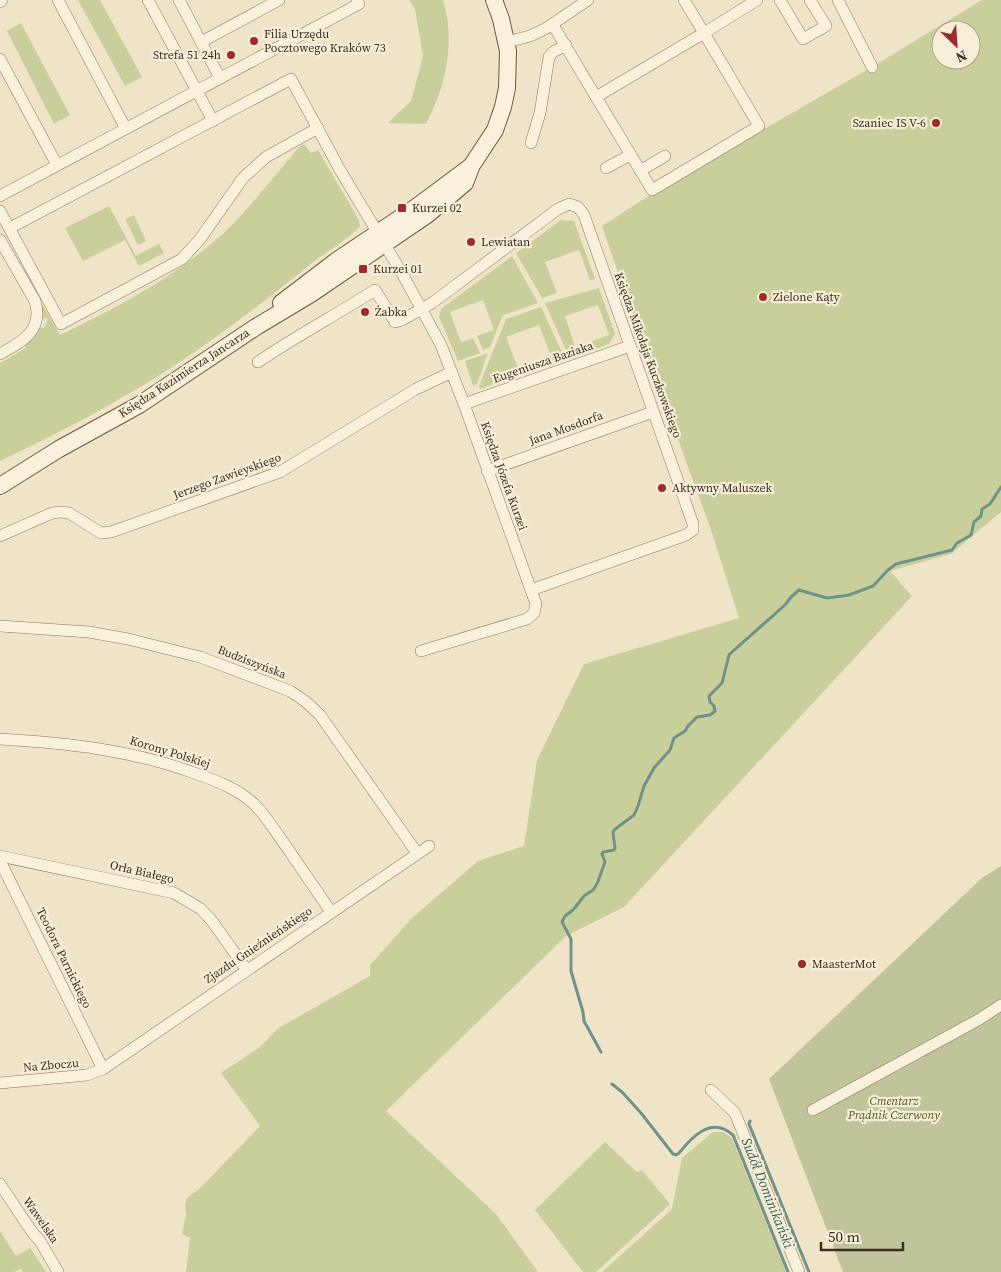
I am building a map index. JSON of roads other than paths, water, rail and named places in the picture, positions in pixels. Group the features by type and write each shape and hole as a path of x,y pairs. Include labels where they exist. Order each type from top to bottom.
{"street":[{"path":"58,0 126,129"},
{"path":"10,228 213,121 148,0"},
{"path":"179,0 220,78"},
{"path":"201,42 279,0"},
{"path":"0,196 359,4 357,0"},
{"name":"Księdza Kazimierza Jancarza","path":"0,486 59,449 168,386 256,327 311,294 381,238 427,215 465,183 472,165 491,137 503,107 508,77 507,42 494,0"},
{"path":"507,42 530,36 553,25 588,0"},
{"path":"553,25 652,190 759,126 684,0"},
{"path":"596,96 757,0"},
{"path":"780,0 803,39 826,26 810,0"},
{"path":"838,0 872,67"},
{"path":"531,143 540,112 549,57 553,52 566,45"},
{"path":"0,60 57,166"},
{"name":"Księdza Józefa Kurzei","path":"213,121 291,80 340,170 422,309 441,344 452,372 536,604 534,613 527,619 421,652"},
{"path":"0,211 61,324 182,259 200,239 244,178 266,157 318,128"},
{"path":"606,168 630,154"},
{"path":"640,171 665,156"},
{"name":"Księdza Mikołaja Kuczkowskiego","path":"422,309 436,301 558,209 569,204 578,207 584,215 693,524 693,530 686,535 531,590"},
{"path":"0,242 34,301 37,308 37,318 29,334 22,342 0,354"},
{"path":"258,362 286,343 330,319 375,290 395,322 422,309"},
{"name":"Eugeniusza Baziaka","path":"464,404 630,346"},
{"name":"Jerzego Zawieyskiego","path":"0,536 52,513 61,512 69,513 101,533 111,532 280,472 416,389 452,372"},
{"name":"Jana Mosdorfa","path":"487,471 653,412"},
{"name":"Księdza Kazimierza Jancarza","path":"0,475 59,449"},
{"name":"Budziszyńska","path":"0,626 89,632 128,639 200,657 290,691 305,701 320,715 417,853"},
{"name":"Korony Polskiej","path":"0,738 62,743 114,750 181,768 235,790 268,819 331,912"},
{"name":"Zjazdu Gnieźnieńskiego","path":"103,1068 429,846"},
{"name":"Orła Białego","path":"0,856 174,893 201,909 212,921 246,970"},
{"name":"Teodora Parnickiego","path":"0,861 103,1068"},
{"path":"813,1110 978,1020 1001,1005"},
{"name":"Na Zboczu","path":"0,1083 87,1075 103,1068"},
{"path":"711,1090 733,1109 735,1113 799,1272"},
{"name":"Wawelska","path":"0,1184 40,1241 58,1272"}],"waterway":[{"name":"Sudół Dominikański","path":"601,1052 584,1021 571,971 571,939 562,922 565,916 597,884 605,862 602,854 615,848 614,830 634,815 644,786 654,768 670,750 674,738 685,731 697,717 710,715 715,711 709,696 722,683 729,655 799,590 827,598 849,595 873,586 896,564 952,550 957,543 971,535 974,522 981,516 982,509 990,504 1001,487"},
{"name":"Sudół Dominikański","path":"612,1084 641,1113 673,1154 679,1153 690,1140 703,1130 717,1127 733,1135 788,1272"},
{"path":"750,1121 749,1124 809,1272"}],"place":[{"name":"Filia Urzędu Pocztowego Kraków 73","path":"254,41"},
{"name":"Strefa 51 24h","path":"231,55"},
{"name":"Szaniec IS V-6","path":"936,123"},
{"name":"Kurzei 02","path":"402,208"},
{"name":"Lewiatan","path":"471,242"},
{"name":"Kurzei 01","path":"363,269"},
{"name":"Zielone Kąty","path":"763,297"},
{"name":"Żabka","path":"365,312"},
{"name":"Aktywny Maluszek","path":"662,488"},
{"name":"MaasterMot","path":"802,964"}],"park label":[{"name":"Cmentarz Prądnik Czerwony","path":"894,1108"}]}
